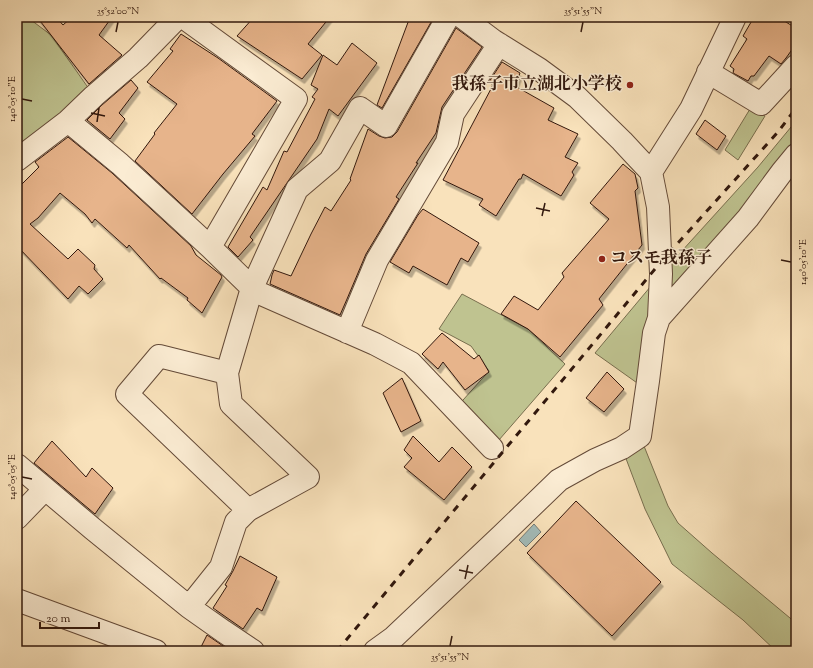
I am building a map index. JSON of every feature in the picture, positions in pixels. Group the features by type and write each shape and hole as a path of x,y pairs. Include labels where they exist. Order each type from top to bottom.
{"street":[{"path":"17,160 68,121 138,58 178,17"},
{"path":"183,17 296,99 210,247"},
{"path":"189,607 221,567 236,522 248,510 308,477 231,404 227,373 252,288 297,189 330,161 360,108 386,126 448,17"},
{"path":"375,651 393,638 559,480 595,460 622,448 640,436 654,333 658,318 660,274 658,207 651,172 577,97 539,69 499,44 462,17"},
{"path":"651,172 691,109 735,17"},
{"path":"348,332 377,260 447,142 453,114 499,44"},
{"path":"708,72 761,104 796,66"},
{"path":"68,121 120,164 252,288 259,293 375,344 411,363 492,448"},
{"path":"658,318 748,218 796,155"},
{"path":"227,373 159,356 127,394 248,510"},
{"path":"17,465 92,529 189,607 222,632 253,651"},
{"path":"17,518 45,489"},
{"path":"17,600 156,651"}],"green space":[{"path":"17,17 33,17 31,20 51,35 94,96 17,151"},
{"path":"750,109 765,116 738,160 725,150"},
{"path":"796,121 796,155 659,318 647,390 595,353 661,274 758,167"},
{"path":"462,294 528,329 565,364 492,448 455,409 489,371 471,346 439,329"},
{"path":"640,436 668,506 678,523 796,623 796,651 776,651 743,620 672,564 645,509 622,448"}],"water":[{"path":"534,524 541,532 526,547 519,540"}],"building":[{"path":"37,17 56,17 63,25 72,17 112,17 99,35 122,55 89,84"},
{"path":"254,17 330,17 308,44 322,55 302,79 237,36"},
{"path":"410,17 434,17 382,108 377,105"},
{"path":"754,17 778,17 794,27 794,31 796,32 796,44 781,64 769,56 754,76 751,76 748,81 733,73 734,69 730,66 747,39 743,36"},
{"path":"456,28 482,47 442,107 436,133 396,197 399,199 366,254 340,315 270,284 274,270 291,276 325,207 331,211 351,180 350,179 368,129 385,138 392,137 397,132"},
{"path":"181,34 218,58 277,101 252,134 255,136 192,214 135,161 155,134 154,133 177,104 147,82 173,51 170,49"},
{"path":"352,43 377,63 338,116 329,109 317,139 250,237 253,240 238,257 228,247 263,187 267,190 284,151 287,152 315,99 312,97 318,89 311,85 323,55 337,65"},
{"path":"502,62 520,73 515,86 554,108 548,120 578,134 565,157 578,163 572,172 574,175 561,196 523,174 496,216 479,205 483,199 443,180 493,85 489,82"},
{"path":"131,80 138,88 119,113 125,119 110,139 87,120"},
{"path":"705,120 726,136 717,150 696,134"},
{"path":"68,137 112,173 191,246 196,255 221,275 222,277 202,313 187,300 188,298 161,278 160,279 129,245 127,248 95,219 92,223 85,214 60,193 38,218 30,224 68,259 78,249 95,265 94,269 103,279 88,294 79,286 68,299 17,246 17,189 39,167 35,162"},
{"name":"コスモ我孫子","path":"623,164 635,174 638,188 635,191 642,245 599,299 603,305 560,357 528,329 501,314 514,296 538,310 564,277 562,273 609,219 590,203"},
{"path":"423,209 479,243 468,262 461,258 447,285 413,266 409,273 390,262"},
{"path":"442,333 474,359 479,355 489,372 465,390 443,362 438,369 422,354"},
{"path":"607,372 624,389 604,412 586,398"},
{"path":"402,378 421,421 401,432 383,393"},
{"path":"413,436 439,462 452,447 472,467 444,500 404,467 412,458 404,450"},
{"path":"52,441 86,477 92,468 113,488 95,514 34,463"},
{"path":"576,501 661,582 612,636 527,553"},
{"path":"240,556 277,577 262,611 257,608 243,629 213,608 227,586 225,585"},
{"path":"207,635 229,650 229,651 199,651"}],"railway":[{"path":"337,651 660,263 778,132 796,108"}],"place":[{"name":"我孫子市立湖北小学校","path":"630,85"},
{"name":"コスモ我孫子","path":"602,259"}]}
